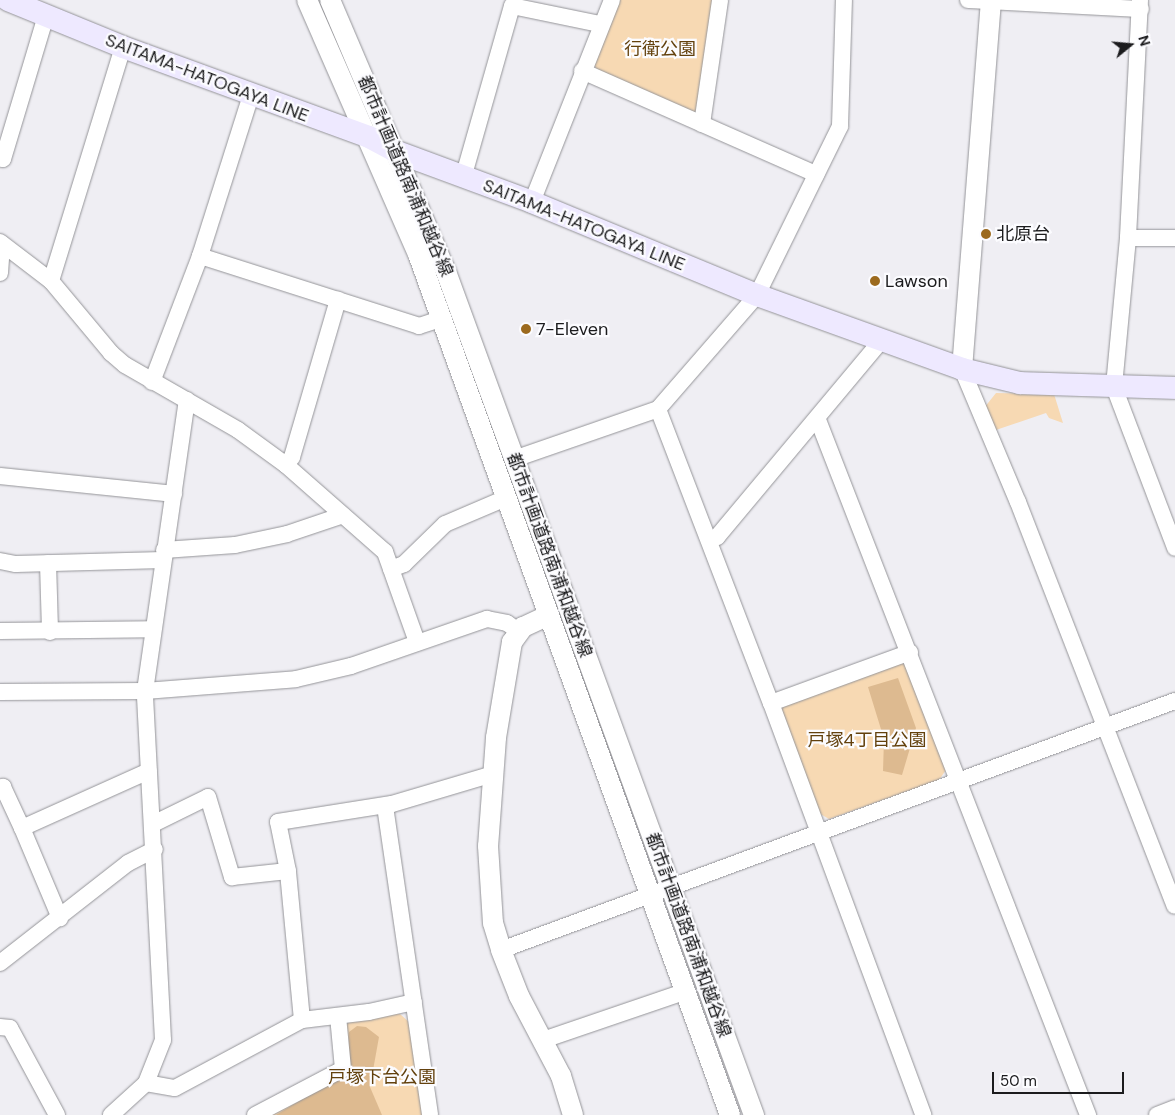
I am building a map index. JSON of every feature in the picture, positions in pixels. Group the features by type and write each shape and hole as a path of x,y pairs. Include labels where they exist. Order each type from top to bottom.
{"main road":[{"name":"SAITAMA-HATOGAYA LINE","path":"8,0 123,47 369,137 397,152 532,202 757,295 962,369 1011,382 1175,388"}],"street":[{"name":"都市計画道路南浦和越谷線","path":"308,0 369,137 441,319 687,991 730,1115"},
{"name":"都市計画道路南浦和越谷線","path":"330,0 397,152 444,269 754,1115"},
{"path":"532,202 600,24 612,0"},
{"path":"702,124 720,0"},
{"path":"514,459 658,409 757,295 840,126 844,0"},
{"path":"968,0 1140,5 1128,238 1114,387 1175,548"},
{"path":"991,1 962,369 1018,502 1104,728 1175,906"},
{"path":"463,178 512,6 600,24"},
{"path":"0,158 3,159 46,16"},
{"path":"51,281 123,47"},
{"path":"582,71 816,174"},
{"path":"152,382 200,256 251,95"},
{"path":"1128,238 1175,238"},
{"path":"1,243 51,281 111,353 152,382 238,430 286,465 385,552 417,642"},
{"path":"0,273 1,243"},
{"path":"200,256 419,326 441,319"},
{"path":"286,465 292,457 338,300"},
{"path":"709,540 717,537 818,420 881,341"},
{"path":"111,1115 146,1084 163,1040 155,849 145,691 163,555 174,494 187,400"},
{"path":"658,409 772,703 923,1115"},
{"path":"818,420 910,652 1088,1115"},
{"path":"0,476 174,494"},
{"path":"391,569 404,564 445,524 506,498"},
{"path":"0,561 48,563 163,555 235,545 287,534 343,515"},
{"path":"48,563 50,632"},
{"path":"549,615 518,631 512,642 493,774 488,846 493,923 501,950 519,996 560,1076 573,1115"},
{"path":"0,692 145,691 296,679 351,666 487,619 507,623 518,631"},
{"path":"0,631 50,632 153,629"},
{"path":"772,703 910,652"},
{"path":"501,950 1175,701"},
{"path":"22,828 149,771"},
{"path":"302,1020 288,871 278,822 385,806 493,774"},
{"path":"0,789 3,788 22,828 60,918"},
{"path":"153,824 208,797 232,877 288,871"},
{"path":"385,806 430,1115"},
{"path":"1,959 60,918 128,863 155,849"},
{"path":"543,1040 687,991"},
{"path":"146,1084 175,1088 302,1020 338,1016 414,1002"},
{"path":"255,1115 343,1069 338,1016"},
{"path":"0,1027 10,1028 57,1115"},
{"path":"1157,1115 1175,1108"}],"green space":[{"name":"行衛公園","path":"620,0 716,0 700,111 690,114 599,77 593,61"},
{"path":"996,393 1054,394 1063,423 1049,418 1046,413 993,431 984,408"},
{"name":"戸塚4丁目公園","path":"901,662 909,665 948,767 939,780 829,819 817,812 779,710 783,704"},
{"name":"戸塚下台公園","path":"400,1014 409,1022 425,1115 264,1115 347,1071 345,1029 349,1020"}],"shaded area":[{"path":"898,678 916,728 902,775 883,771 884,739 868,687"},
{"path":"357,1026 366,1027 379,1037 370,1087 382,1115 276,1115 347,1072 349,1032"}],"place":[{"name":"北原台","path":"986,234"},
{"name":"Lawson","path":"875,281"},
{"name":"7-Eleven","path":"526,329"}]}
